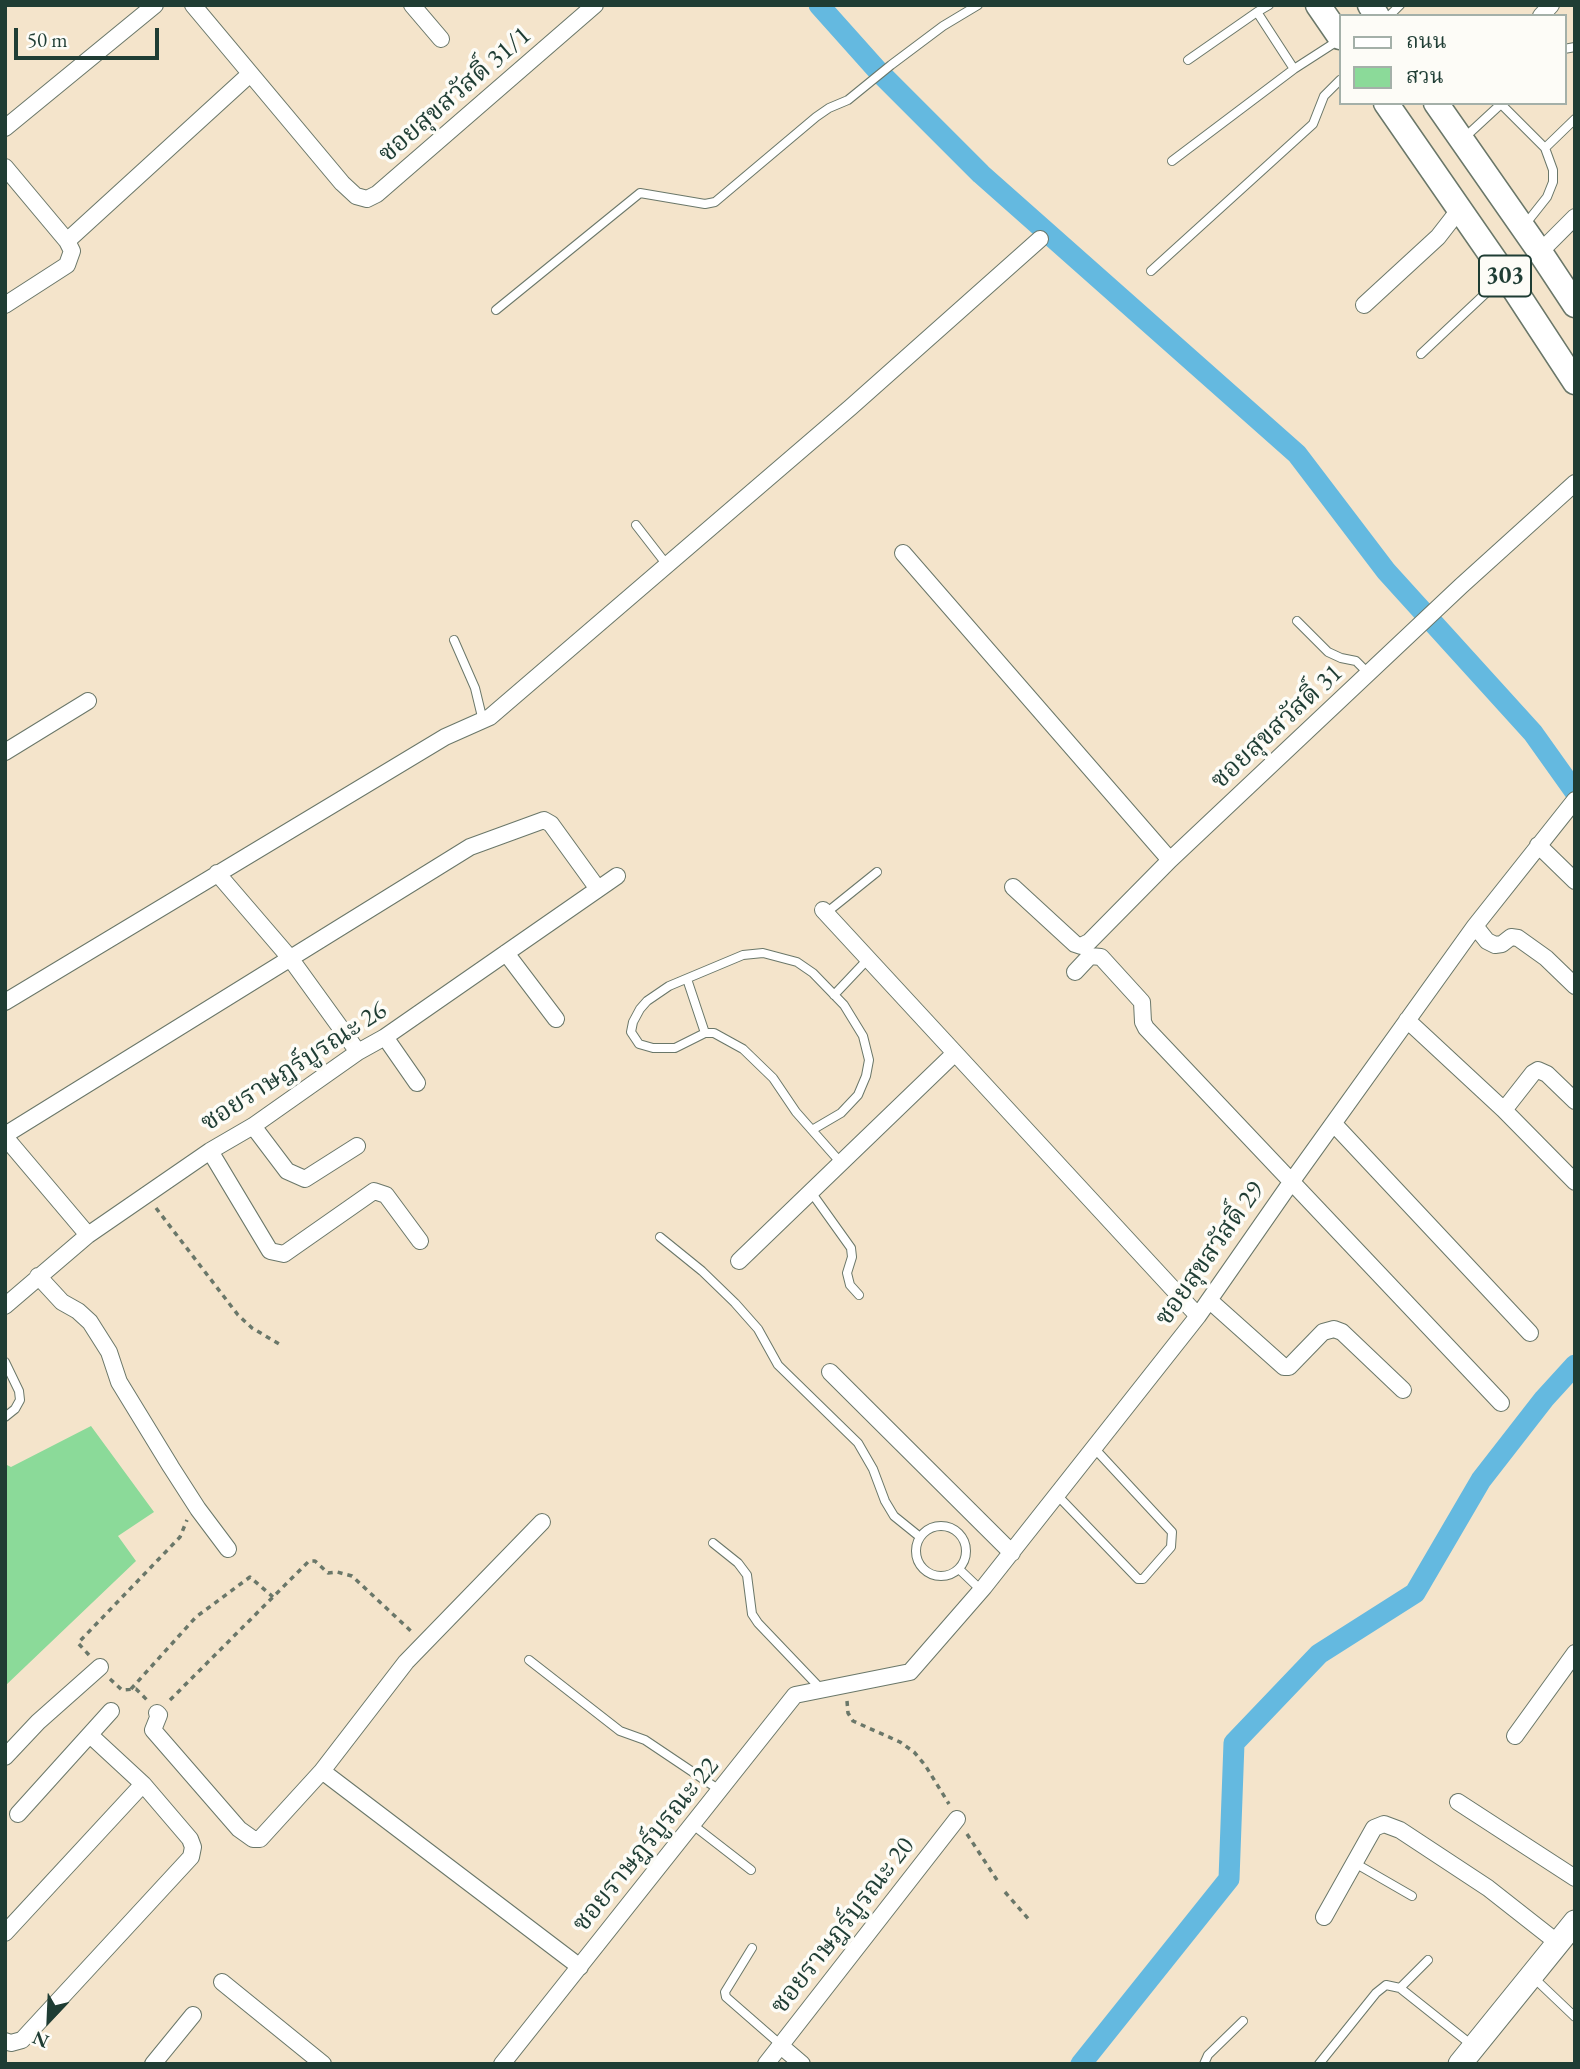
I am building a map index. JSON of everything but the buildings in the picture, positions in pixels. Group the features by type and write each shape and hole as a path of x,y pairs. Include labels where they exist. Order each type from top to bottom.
{"main road":[{"path":"1318,5 1338,35"},
{"name":"303","path":"1387,105 1575,382"},
{"name":"303","path":"1443,106 1461,141 1575,305"}],"street":[{"path":"5,128 155,5"},
{"path":"67,241 250,75 193,5"},
{"path":"412,5 441,39"},
{"name":"ซอยสุขสวัสดิ์ 31/1","path":"250,75 356,195 366,199 377,194 596,5"},
{"path":"5,167 67,241 72,251 67,265 5,305"},
{"path":"1364,305 1438,237 1459,211"},
{"path":"1540,252 1575,218"},
{"path":"5,1002 445,737 483,721 667,565 1040,239"},
{"name":"ซอยสุขสวัสดิ์ 31","path":"1013,887 1074,944 1081,946 1089,942 1170,860 1575,483"},
{"path":"903,553 1170,860"},
{"path":"5,752 88,701"},
{"name":"ซอยสุขสวัสดิ์ 29","path":"846,1685 910,1672 1012,1553 1198,1315 1475,926 1572,803"},
{"path":"88,1235 5,1136 470,847 544,820 551,824 598,889"},
{"path":"1538,845 1575,881"},
{"path":"217,873 290,958 358,1052"},
{"name":"ซอยราษฎร์บูรณะ 26","path":"5,1306 88,1235 210,1151 253,1126 358,1052 385,1037 617,876"},
{"path":"825,911 954,1054 1198,1315"},
{"path":"1475,926 1487,941 1495,945 1502,944 1511,937 1518,938 1546,958 1575,986"},
{"path":"506,953 556,1018"},
{"path":"1075,972 1090,956 1101,957 1142,1002 1146,1028 1501,1403"},
{"path":"1408,1020 1504,1110 1575,1182"},
{"path":"385,1037 417,1083"},
{"path":"739,1261 954,1054"},
{"path":"1504,1110 1538,1070 1547,1074 1575,1101"},
{"path":"1334,1124 1530,1333"},
{"path":"253,1126 287,1171 304,1180 357,1146"},
{"path":"210,1151 270,1251 284,1254 374,1191 386,1195 420,1241"},
{"path":"38,1276 62,1302 78,1311 96,1331 109,1352 120,1382 198,1509 228,1549"},
{"path":"1209,1300 1284,1367 1289,1367 1323,1332 1334,1329 1342,1332 1403,1390"},
{"path":"830,1372 1012,1553"},
{"path":"157,1713 159,1715 153,1730 239,1829 253,1839 262,1838 322,1771 406,1662 542,1522"},
{"path":"1515,1736 1575,1653"},
{"path":"5,1757 38,1722 100,1667"},
{"name":"ซอยราษฎร์บูรณะ 22","path":"502,2064 795,1695 846,1685"},
{"path":"18,1814 111,1711"},
{"path":"5,2041 11,2043 22,2040 191,1857 193,1847 190,1839 143,1784 90,1735"},
{"path":"322,1771 580,1967"},
{"path":"5,1933 143,1784"},
{"path":"1458,1802 1575,1878"},
{"name":"ซอยราษฎร์บูรณะ 20","path":"766,2064 957,1819"},
{"path":"1324,1917 1374,1828 1384,1825 1400,1830 1488,1888 1558,1943"},
{"path":"1467,2055 1575,1922"},
{"path":"222,1982 323,2064"},
{"path":"153,2064 193,2015"},
{"path":"781,2046 802,2064"}],"lane":[{"path":"496,310 635,195 645,192 705,204 715,202 816,117 848,100 943,26 978,5"},
{"path":"1188,60 1269,5"},
{"path":"1257,12 1294,69"},
{"path":"1171,161 1338,39"},
{"path":"1151,271 1314,124 1324,96 1338,82"},
{"path":"1461,141 1500,105"},
{"path":"1502,105 1545,148 1553,170 1553,182 1547,197 1522,228"},
{"path":"1545,148 1575,119"},
{"path":"1421,354 1505,275"},
{"path":"636,526 667,565"},
{"path":"1297,621 1328,652 1356,661 1369,674"},
{"path":"454,640 475,688 483,721"},
{"path":"825,911 877,872"},
{"path":"812,1130 841,1113 858,1095 869,1060 863,1036 844,1005 797,961 763,953 743,955 669,986 647,1001 633,1022 631,1032 639,1044 653,1048 675,1048 705,1033 715,1033 726,1038 743,1049 773,1078 796,1112 841,1163"},
{"path":"834,995 868,959"},
{"path":"687,979 705,1033"},
{"path":"811,1192 851,1248 852,1257 847,1273 850,1285 859,1295"},
{"path":"660,1237 702,1271 735,1303 758,1329 778,1365 858,1443 894,1516 920,1537"},
{"path":"5,1362 19,1391 20,1400 15,1409 5,1417"},
{"path":"1058,1496 1138,1579 1143,1579 1171,1547 1172,1532 1095,1449"},
{"path":"942,1525 961,1534 967,1554 960,1570 946,1576 935,1576 919,1563 916,1553 920,1537 931,1527 942,1525"},
{"path":"713,1543 738,1563 747,1575 752,1614 758,1623 821,1689"},
{"path":"960,1570 981,1590"},
{"path":"529,1660 620,1731 645,1740 721,1791"},
{"path":"693,1825 751,1870"},
{"path":"1353,1862 1412,1896"},
{"path":"752,1948 725,1992 726,1997 781,2046"},
{"path":"1401,1988 1428,1961"},
{"path":"1532,1976 1575,2017"},
{"path":"1319,2064 1376,1993 1386,1986 1401,1988 1467,2055"},
{"path":"1204,2064 1208,2055 1243,2021"}],"path":[{"path":"146,1196 238,1315 252,1328 281,1345"},
{"path":"198,1509 184,1523 180,1536 78,1643 117,1687 125,1691 131,1689 196,1617 250,1577 274,1597"},
{"path":"131,1689 142,1694 157,1713 309,1561 315,1561 328,1573 337,1572 352,1576 424,1644"},
{"path":"846,1685 848,1713 853,1721 900,1742 914,1752 925,1765 997,1880"},
{"path":"1005,1892 1031,1922"}],"green space":[{"path":"91,1426 154,1512 118,1536 136,1561 5,1686 5,1464 11,1467"}],"waterway":[{"path":"819,5 878,71 981,174 1297,454 1386,571 1533,733 1575,792"},
{"path":"1081,2064 1229,1879 1234,1743 1319,1654 1415,1593 1481,1480 1544,1399 1575,1365"}]}
